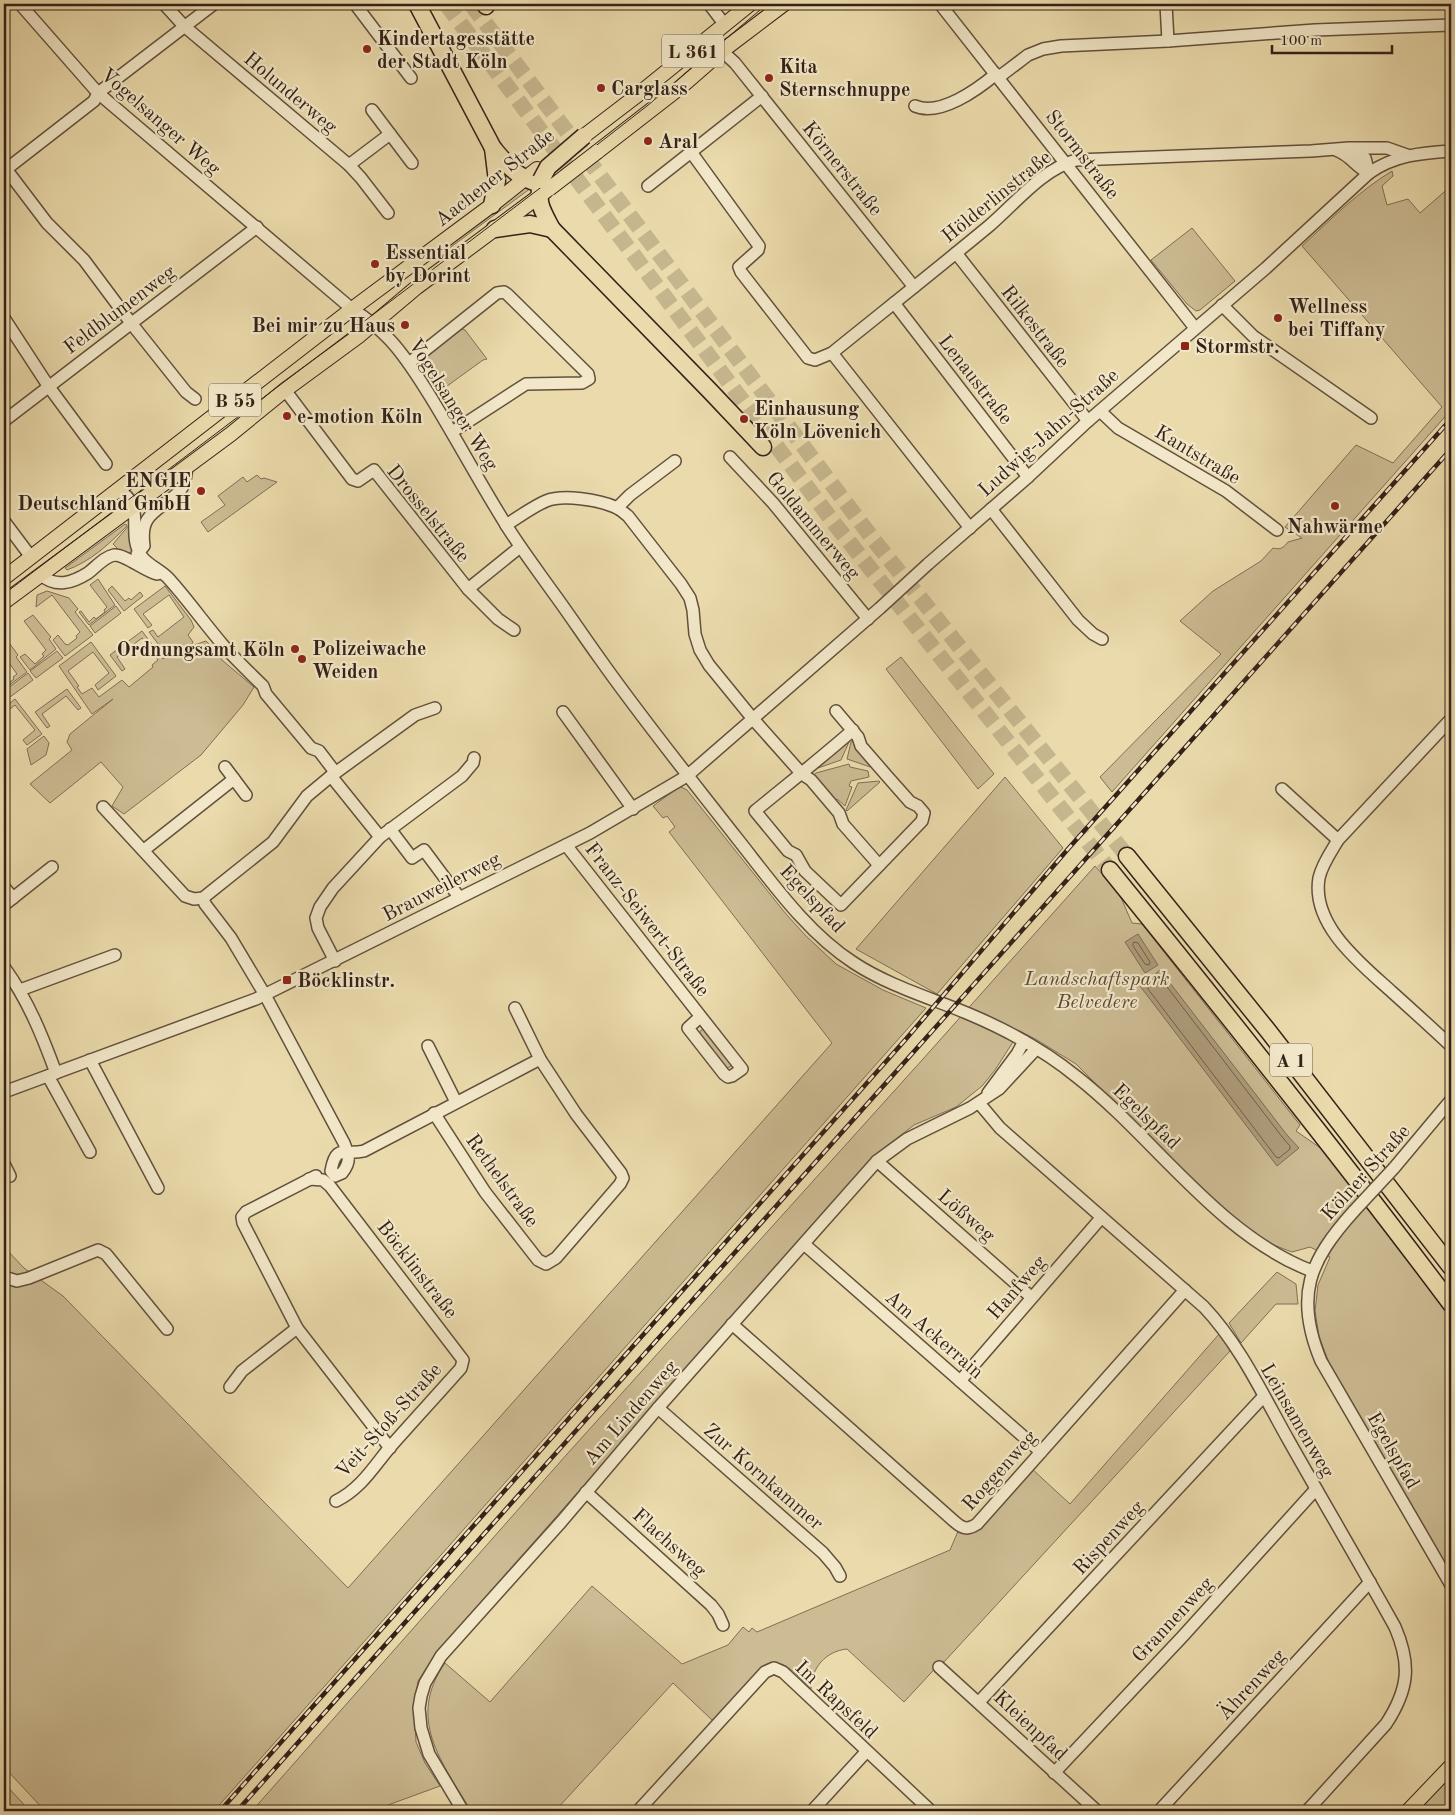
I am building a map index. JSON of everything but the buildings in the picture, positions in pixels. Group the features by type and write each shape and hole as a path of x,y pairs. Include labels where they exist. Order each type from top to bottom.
{"highway":[{"path":"417,4 493,148 508,166 541,183"},
{"path":"584,136 548,168 541,183 540,205 552,229 763,447"},
{"path":"492,205 497,181 493,148"},
{"path":"495,229 530,224 552,229"},
{"name":"A 1","path":"1127,856 1269,1032 1451,1267"},
{"name":"A 1","path":"1110,870 1251,1044 1379,1207 1451,1304"}],"main road":[{"name":"Aachener Straße","path":"584,136 636,97 750,4"},
{"name":"Aachener Straße","path":"4,578 352,309 492,205 581,164 784,4"},
{"name":"Aachener Straße","path":"4,602 187,466 373,324 417,287 495,229 541,183"},
{"path":"1408,1811 1451,1766"}],"street":[{"name":"Vogelsanger Weg","path":"20,4 98,93 393,342 409,363 452,432 520,547 616,682 687,776"},
{"name":"Holunderweg","path":"164,4 184,26 349,165 388,214"},
{"path":"195,399 186,392 76,250 47,223 5,170 94,101 98,93 214,4"},
{"path":"356,4 411,78"},
{"path":"709,4 725,25"},
{"name":"Stormstraße","path":"940,4 998,75 1195,328"},
{"path":"1166,4 1168,41"},
{"path":"915,106 921,109 933,109 969,94 1028,55 1043,49 1061,46 1168,41 1316,30 1451,25"},
{"name":"Körnerstraße","path":"722,51 735,63 762,96 914,287"},
{"path":"648,186 762,96"},
{"path":"372,110 412,163"},
{"path":"349,165 390,134"},
{"name":"Hölderlinstraße","path":"832,353 956,253 1041,179 1065,163 1076,160 1349,148 1387,148 1407,155"},
{"path":"1356,149 1365,158 1369,173"},
{"path":"1336,150 1347,154 1361,169 1369,173"},
{"name":"Ludwig-Jahn-Straße","path":"687,776 868,619 1088,421 1282,253 1369,173 1385,163 1407,155 1451,151"},
{"path":"691,152 759,246 758,250 739,267 741,272 808,358 818,360 832,353 970,528"},
{"name":"Feldblumenweg","path":"4,421 257,227"},
{"name":"Rilkestraße","path":"956,253 1088,421"},
{"path":"409,363 497,293 504,292 580,364 588,374 589,379 582,383 526,384 452,432"},
{"name":"Lenaustraße","path":"894,303 1028,477"},
{"path":"1222,305 1253,336 1371,418"},
{"path":"4,318 49,387 106,464"},
{"name":"Drosselstraße","path":"285,390 352,479 358,481 374,470 468,589 498,620 514,630"},
{"name":"Kantstraße","path":"1100,411 1118,428 1226,492 1277,530"},
{"name":"Goldammerweg","path":"730,458 773,503 868,619"},
{"path":"617,508 630,495 675,461"},
{"path":"41,575 49,582 62,583 88,573 115,555 130,557 140,552 144,546 144,524 148,518 183,486 187,466"},
{"path":"117,490 127,495 133,506 135,513 134,542 145,561 168,577 223,645 263,686 266,694 305,742 311,748 319,751 333,774 380,837"},
{"path":"506,525 548,500 567,498 586,500 617,508 628,516 690,598 695,634 700,650 709,665 753,719 802,774 811,780 839,813 843,824 879,865"},
{"path":"991,509 1078,620 1093,634 1102,639"},
{"path":"4,521 31,557"},
{"name":"Drosselstraße","path":"468,589 520,547"},
{"path":"123,557 152,573 168,577"},
{"path":"103,807 185,896 194,900 203,898 273,842 307,796 333,774 415,715 435,708"},
{"path":"836,711 853,730 858,736 861,746 881,770 910,802 918,806 924,813 922,821 841,905 805,871 796,855 788,851 755,811 853,730"},
{"path":"563,712 633,809"},
{"path":"1450,723 1338,840 1327,858 1319,877 1319,894 1321,906 1329,925 1349,953 1451,1046"},
{"path":"335,960 318,928 316,918 320,907 333,888 380,837 462,776 473,763 474,758"},
{"path":"225,767 246,795"},
{"name":"Brauweilerweg","path":"4,1092 265,995 566,845 633,809 687,776"},
{"name":"Egelspfad","path":"687,776 798,912 812,928 845,957 873,974 984,1020 1036,1049 1072,1073 1096,1091 1202,1195 1251,1238 1298,1266 1312,1271 1308,1289 1307,1318 1309,1330 1321,1361 1451,1585"},
{"path":"144,850 234,780"},
{"path":"1282,789 1338,840"},
{"path":"390,829 412,858 424,850 459,897"},
{"name":"Franz-Seiwert-Straße","path":"566,845 742,1069 732,1076 728,1077 724,1074 688,1028 700,1017"},
{"path":"4,887 8,901 52,867"},
{"path":"203,898 205,904 231,938 265,995 338,1132 350,1160 246,1212 242,1217 243,1223 297,1328 390,1448"},
{"path":"20,990 115,955"},
{"path":"4,967 20,990 39,1029 52,1075 90,1152"},
{"path":"309,1179 323,1180 332,1188 338,1166 434,1113 540,1059 515,1008"},
{"path":"982,1100 1024,1042"},
{"path":"428,1046 456,1102"},
{"name":"Am Lindenweg","path":"463,1811 429,1754 420,1728 420,1708 425,1683 441,1656 562,1521 658,1408 877,1161 907,1139 982,1100 999,1089 1036,1049"},
{"name":"Rethelstraße","path":"434,1113 485,1192 538,1260 546,1264 556,1258 620,1184 623,1178 576,1114 540,1059"},
{"path":"90,1060 158,1188"},
{"name":"Leinsamenweg","path":"982,1100 1000,1128 1204,1306 1226,1332 1395,1626 1403,1646 1406,1666 1402,1694 1397,1708 1386,1724 1307,1811"},
{"name":"Kölner Straße","path":"1312,1271 1326,1245 1451,1100"},
{"path":"338,1132 340,1140 338,1166 341,1201"},
{"path":"348,1152 364,1151"},
{"name":"Lößweg","path":"877,1161 1031,1297"},
{"path":"4,1164 10,1176"},
{"name":"Böcklinstraße","path":"332,1188 463,1360"},
{"name":"Hanfweg","path":"960,1381 1101,1218"},
{"name":"Am Ackerrain","path":"804,1244 1041,1452"},
{"path":"4,1278 17,1281 29,1278 98,1250 106,1254 167,1329"},
{"name":"Roggenweg","path":"732,1324 963,1528 972,1527 977,1524 1185,1290"},
{"path":"230,1387 242,1371 297,1328"},
{"name":"Veit-Stoß-Straße","path":"336,1501 360,1484 461,1368 463,1360"},
{"name":"Rispenweg","path":"979,1702 1264,1396"},
{"name":"Zur Kornkammer","path":"658,1408 823,1553 840,1576"},
{"name":"Grannenweg","path":"1054,1773 1183,1636 1316,1488"},
{"name":"Flachsweg","path":"586,1492 711,1605 723,1625"},
{"name":"Ährenweg","path":"1159,1811 1370,1582"},
{"name":"Kleienpfad","path":"939,1667 1097,1811"},
{"name":"Im Rapsfeld","path":"638,1811 765,1672 774,1668 783,1672 931,1811"},
{"path":"812,1811 866,1752"}],"green space":[{"path":"1392,171 1393,176 1382,186 1387,205 1408,199 1420,213 1451,186 1451,410 1112,792 1100,777 1221,654 1180,621 1213,591 1261,561 1273,548 1282,548 1288,542 1302,538 1285,527 1356,445 1393,463 1442,407 1302,246 1356,197"},
{"path":"524,185 531,188 439,254 450,243"},
{"path":"1192,228 1235,281 1200,310 1196,311 1187,304 1151,260"},
{"path":"462,329 465,330 487,359 443,389 441,396 419,364 420,361"},
{"path":"257,475 261,479 264,478 277,482 208,532 201,522 225,505 218,496 243,477 247,482"},
{"path":"131,523 135,551 127,554 117,553 117,548 113,544"},
{"path":"125,524 127,525 126,527 99,552 76,566 67,570 65,568"},
{"path":"98,579 115,605 89,625 79,612 81,611 89,622 94,617 96,619 105,612 104,610 107,607 90,585"},
{"path":"112,586 125,601 129,598 131,600 140,592 143,596 124,611 108,590"},
{"path":"165,586 191,620 194,627 188,635 193,642 191,646 206,641 223,661 254,687 243,705 201,755 124,814 112,806 123,787 101,762 50,803 30,784 72,750 67,742 70,734 113,699 92,714 59,666 91,642 116,676 98,690 95,685 109,673 93,652 68,671 79,686 77,687 82,694 92,688 99,697 122,680 129,687 153,667 152,665 158,660 142,638 117,657 125,669 122,671 110,655 142,631 163,659 173,651 166,654 149,632 153,630 158,637 184,617 169,595 143,614 152,625 148,628 134,609"},
{"path":"47,591 69,598 78,609 75,612 93,635 65,656 53,640 58,635 68,645 77,638 76,636 80,632 52,595 36,607 37,595"},
{"path":"116,606 121,613 95,633 90,626"},
{"path":"33,615 51,637 49,639 56,649 30,670 20,657 25,654 35,664 44,656 42,654 46,650 24,621"},
{"path":"4,636 18,655 16,657 27,672 4,689 4,684 5,686 17,674 4,656"},
{"path":"57,651 63,658 36,678 30,671"},
{"path":"901,657 994,774 978,789 886,669"},
{"path":"28,673 33,680 6,700 4,698 4,691"},
{"path":"67,689 81,708 78,710 66,696 42,714 50,726 47,728 35,712"},
{"path":"15,699 42,734 27,745 23,740 35,730 15,705 4,714 4,708"},
{"path":"44,736 49,743 46,755 31,765 27,749"},
{"path":"847,741 849,742 841,760 817,767"},
{"path":"853,741 879,770 847,759 851,742"},
{"path":"849,764 850,767 868,771 869,777 851,781 849,786 852,787 845,806 837,799 833,802 811,777 816,773"},
{"path":"1005,777 1063,848 937,994 856,949"},
{"path":"880,782 846,810 858,783"},
{"path":"679,787 687,790 786,914 836,964 883,990 926,1008 214,1811 45,1811 4,1767 4,1247 24,1268 63,1296 348,1588 832,1043 669,832 675,827 667,816 663,818 653,806"},
{"name":"Landschaftspark Belvedere","path":"1095,866 1119,893 1132,923 1142,924 1300,1125 1296,1131 1322,1149 1451,1318 1451,1576 1333,1374 1319,1336 1315,1311 1318,1285 1330,1257 1310,1247 1292,1252 1263,1241 1229,1216 1076,1064 1020,1031 995,1070 982,1086 956,1107 914,1125 873,1157 436,1653 418,1681 414,1705 416,1742 425,1763 440,1786 388,1805 391,1811 252,1811 568,1453"},
{"path":"704,1029 731,1064 730,1067 725,1068 700,1035 700,1031"},
{"path":"1277,1272 1296,1284 1298,1304 1276,1304 1241,1343 1229,1323"},
{"path":"1220,1333 1230,1351 944,1662 942,1661 904,1702 847,1649 839,1650 821,1662 814,1674 811,1689 784,1665 772,1663 765,1665 713,1721 673,1683 555,1811 471,1811 449,1775 432,1740 428,1722 429,1703 434,1683 445,1663 490,1702 592,1586 682,1664 728,1645 743,1627 749,1632 752,1628 757,1632 950,1550 959,1529 966,1531 1031,1468 1070,1504"},
{"path":"1451,1773 1451,1811 1416,1811"},
{"path":"4,1783 30,1811 4,1811"}],"water":[{"path":"1138,934 1158,965 1145,973 1125,942"},
{"path":"1160,970 1299,1148 1277,1166 1140,986"}],"tunnel":[{"path":"446,4 834,523 1110,870"},
{"path":"471,4 873,539 1127,856"}],"tram line":[{"path":"4,594 593,148 647,106 767,4"}],"railway":[{"path":"220,1811 906,1039 1068,849 1451,419"},
{"path":"237,1811 1451,449"}],"place":[{"name":"Kindertagesstätte der Stadt Köln","path":"367,49"},
{"name":"Kita Sternschnuppe","path":"769,78"},
{"name":"Carglass","path":"601,88"},
{"name":"Aral","path":"648,141"},
{"name":"Essential by Dorint","path":"375,264"},
{"name":"Wellness bei Tiffany","path":"1278,318"},
{"name":"Bei mir zu Haus","path":"405,325"},
{"name":"Stormstr.","path":"1185,346"},
{"name":"e-motion Köln","path":"287,416"},
{"name":"Einhausung Köln Lövenich","path":"744,419"},
{"name":"ENGIE Deutschland GmbH","path":"201,491"},
{"name":"Nahwärme","path":"1335,506"},
{"name":"Ordnungsamt Köln","path":"295,649"},
{"name":"Polizeiwache Weiden","path":"302,659"},
{"name":"Böcklinstr.","path":"287,980"}]}
